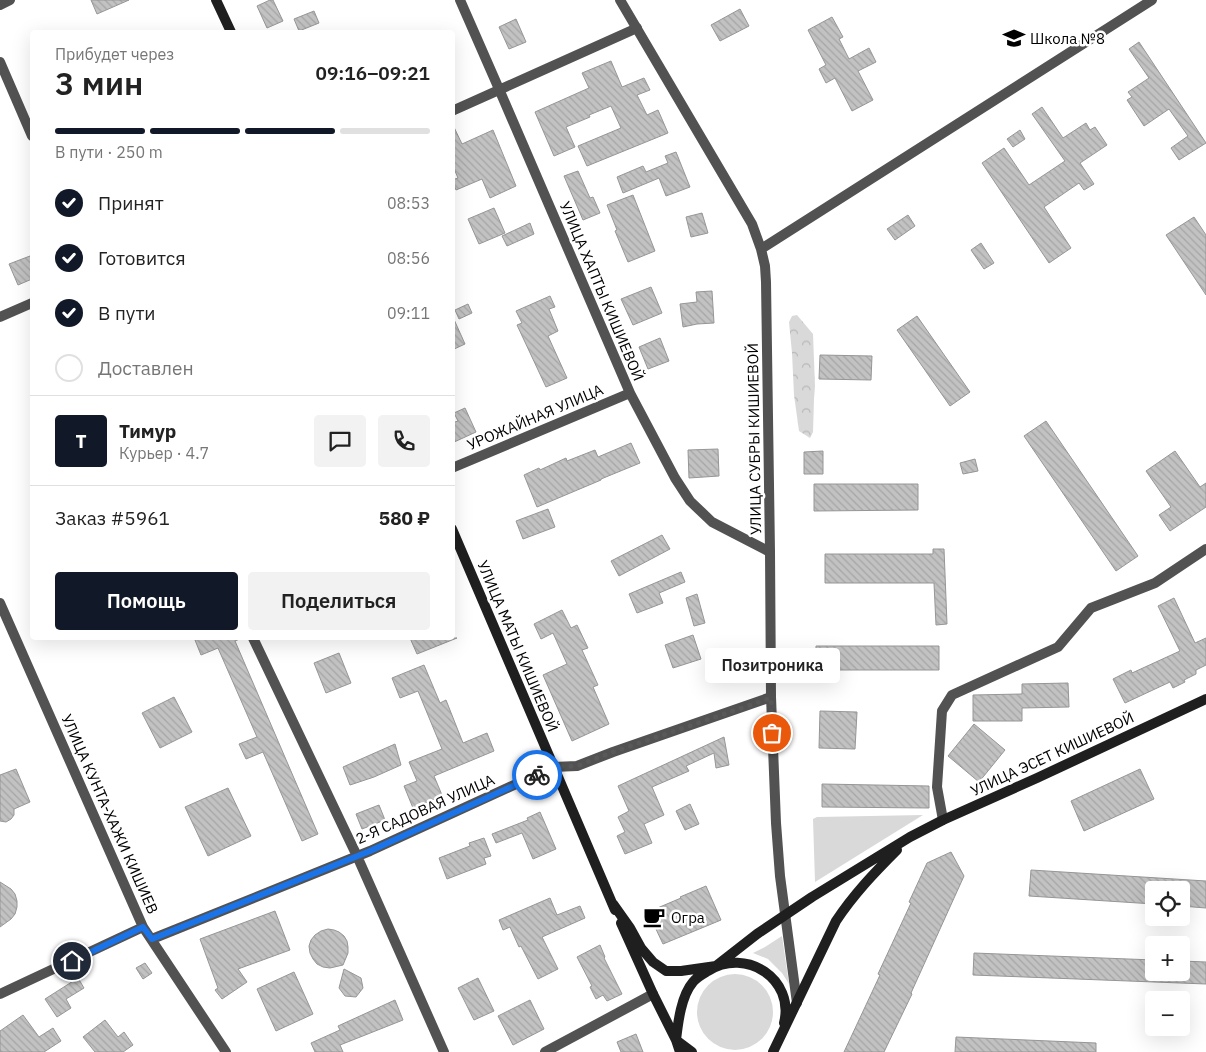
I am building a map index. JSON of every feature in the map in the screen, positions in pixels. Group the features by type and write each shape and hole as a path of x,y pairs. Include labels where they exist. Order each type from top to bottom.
{"main road":[{"path":"216,0 230,30"},
{"name":"УЛИЦА МАТЫ КИШИЕВОЙ","path":"455,536 612,904 680,1052"},
{"name":"УЛИЦА ЭСЕТ КИШИЕВОЙ","path":"910,837 1206,699"},
{"path":"692,1052 676,1040 680,1013 685,996 693,982 812,896 910,837"},
{"path":"772,1052 836,921 848,903 874,873 910,837"},
{"path":"612,904 630,928 641,948 653,962 666,971 681,971 730,962 745,963 759,968 771,977 780,989 785,1003 786,1017 782,1032 768,1049 763,1052"}],"street":[{"path":"0,5 10,0"},
{"name":"УЛИЦА ХАПТЫ КИШИЕВОЙ","path":"460,0 630,393 674,478 690,501 712,522 770,552"},
{"name":"УЛИЦА СУБРЫ КИШИЕВОЙ","path":"620,0 752,224 765,266 771,698 776,823 780,876 797,1003"},
{"path":"761,249 1152,0"},
{"path":"455,110 637,28"},
{"path":"0,62 30,131"},
{"path":"0,317 30,303"},
{"name":"УРОЖАЙНАЯ УЛИЦА","path":"455,467 630,393"},
{"path":"943,820 937,787 942,711 952,695 1058,647 1091,608 1155,583 1206,550"},
{"name":"УЛИЦА КУНТА-ХАЖИ КИШИЕВ","path":"0,603 143,927 226,1052"},
{"path":"254,640 357,856 444,1052"},
{"name":"2-Я САДОВАЯ УЛИЦА","path":"152,939 357,856 553,767 577,766 771,698"},
{"path":"0,994 143,927"},
{"path":"545,1052 653,994"}],"green space":[{"path":"797,315 813,334 815,386 813,432 810,438 799,431 794,395 789,322 792,316"},
{"path":"923,815 815,882 813,819 817,817"},
{"path":"782,936 789,984 782,973 768,959 753,953"},
{"path":"728,974 742,974 756,980 767,991 773,1005 770,1027 762,1039 742,1050 728,1050 714,1044 703,1033 697,1019 697,1005 703,991 714,980"}],"building":[{"path":"91,0 129,0 97,14"},
{"path":"273,0 283,21 267,28 257,6"},
{"path":"740,9 749,26 720,41 711,25"},
{"path":"314,11 319,23 299,30 294,19"},
{"path":"832,17 843,37 839,39 849,59 869,48 876,62 858,71 873,100 852,111 835,78 826,83 819,69 826,65 808,30"},
{"path":"516,19 526,42 509,49 499,27"},
{"path":"1139,42 1206,143 1179,160 1171,148 1188,136 1169,109 1144,126 1127,100 1132,97 1128,92 1149,78 1129,49"},
{"path":"611,61 622,87 644,78 650,90 637,95 647,115 658,110 668,133 587,166 578,146 621,128 611,106 566,127 575,147 554,156 535,112 589,88 582,73"},
{"path":"1042,107 1063,138 1086,123 1090,130 1095,127 1107,145 1080,163 1094,184 1084,190 1079,183 1044,207 1071,248 1049,263 982,163 1004,148 1029,185 1065,161 1032,114"},
{"path":"455,129 462,144 493,130 516,186 490,198 482,179 456,190 455,179 458,178 455,171"},
{"path":"1020,130 1025,139 1013,147 1007,139"},
{"path":"676,152 690,187 666,196 659,178 623,193 617,177 643,166 646,172 668,163 665,156"},
{"path":"578,171 590,198 593,197 600,213 583,220 564,176"},
{"path":"633,195 655,251 628,262 607,205"},
{"path":"494,208 505,233 479,244 468,219"},
{"path":"702,213 708,233 691,237 686,217"},
{"path":"908,215 915,226 895,240 887,229"},
{"path":"1194,217 1206,235 1206,295 1166,235"},
{"path":"530,223 534,234 507,246 502,236"},
{"path":"981,243 994,263 984,269 971,250"},
{"path":"30,256 30,280 18,285 9,264"},
{"path":"651,287 662,313 633,325 621,299"},
{"path":"712,291 714,323 683,327 680,304 697,302 696,292"},
{"path":"550,296 555,307 549,309 558,331 548,336 567,378 546,387 517,325 522,323 516,311"},
{"path":"468,304 472,313 459,319 455,310"},
{"path":"917,316 970,392 950,406 897,330"},
{"path":"455,322 465,344 455,349"},
{"path":"660,338 669,361 648,369 639,347"},
{"path":"820,355 872,356 871,380 819,379"},
{"path":"465,408 476,432 455,442 455,422 458,421 455,413"},
{"path":"1046,421 1138,556 1116,571 1024,436"},
{"path":"631,443 640,463 537,507 524,475 566,458 567,461 595,450 598,457"},
{"path":"718,449 719,476 689,478 688,450"},
{"path":"823,451 823,474 804,474 804,452"},
{"path":"1175,451 1200,487 1206,483 1206,507 1170,531 1159,515 1171,507 1146,471"},
{"path":"975,459 978,471 963,474 960,463"},
{"path":"814,484 918,484 918,510 814,511"},
{"path":"548,509 555,527 523,539 516,521"},
{"path":"662,535 670,549 619,576 611,561"},
{"path":"933,549 944,549 947,624 936,625 934,583 825,583 825,554 933,554"},
{"path":"681,572 685,582 659,593 663,603 637,613 629,594"},
{"path":"697,594 705,623 694,626 686,598"},
{"path":"1174,598 1195,643 1206,638 1206,665 1196,670 1196,674 1184,680 1185,682 1173,688 1170,682 1125,703 1113,679 1131,670 1132,673 1180,651 1158,606"},
{"path":"562,610 571,628 577,625 588,648 582,650 598,685 593,687 609,724 572,741 543,675 567,664 553,633 541,639 534,624"},
{"path":"693,635 701,659 673,668 665,645"},
{"path":"195,640 237,640 235,641 318,834 302,841 263,752 246,759 239,744 257,737 218,648 201,655"},
{"path":"411,640 452,640 417,654"},
{"path":"816,646 939,646 939,670 816,670"},
{"path":"339,653 351,683 326,693 314,663"},
{"path":"424,665 440,703 446,700 463,743 487,733 494,751 434,776 442,795 413,808 404,786 417,781 409,762 442,749 418,691 400,698 392,678"},
{"path":"1068,683 1069,707 1022,708 1022,721 973,721 973,695 1022,694 1022,684"},
{"path":"174,697 192,732 160,748 142,713"},
{"path":"820,711 857,712 855,749 819,748"},
{"path":"974,724 1005,750 979,782 948,756"},
{"path":"724,737 729,765 716,768 714,753 686,766 689,771 652,787 664,815 644,824 652,843 625,854 617,836 625,832 618,817 629,811 618,786"},
{"path":"395,744 401,765 350,785 343,767"},
{"path":"16,769 30,802 14,809 14,815 11,819 6,822 0,821 0,775"},
{"path":"1140,769 1154,799 1084,831 1071,801"},
{"path":"822,784 929,786 929,808 822,807"},
{"path":"228,788 251,836 208,856 185,807"},
{"path":"690,804 699,824 685,830 676,811"},
{"path":"379,805 385,820 362,829 356,814"},
{"path":"540,812 556,849 533,859 522,833 496,843 492,834 528,820 527,818"},
{"path":"484,838 491,856 484,858 486,864 447,879 439,858 470,846 469,843"},
{"path":"951,852 964,876 884,1052 844,1052 880,975 878,974 911,903 909,902 927,863"},
{"path":"1031,870 1206,881 1206,908 1190,907 1190,881 1145,881 1145,903 1029,896"},
{"path":"0,882 15,894 17,907 11,919 0,927"},
{"path":"706,886 721,920 663,944 648,912"},
{"path":"550,898 557,915 580,906 585,918 542,937 558,969 538,979 521,946 519,947 510,927 503,930 499,920"},
{"path":"275,911 290,950 238,969 247,982 222,999 215,990 218,988 200,939"},
{"path":"328,929 339,932 344,936 348,947 348,953 343,965 330,968 317,964 310,953 309,946 315,935"},
{"path":"600,945 604,958 622,994 607,1001 603,995 596,999 590,987 592,986 577,957"},
{"path":"974,953 1145,960 1145,981 1190,981 1190,961 1206,962 1206,984 973,975"},
{"path":"145,963 152,973 143,979 136,968"},
{"path":"344,969 361,978 363,988 356,997 345,996 339,988"},
{"path":"294,972 313,1014 276,1031 257,989"},
{"path":"78,978 84,988 66,999 71,1008 57,1017 45,999"},
{"path":"478,978 494,1011 474,1020 458,988"},
{"path":"395,1000 403,1020 340,1045 343,1052 315,1052 311,1043 340,1030 338,1026"},
{"path":"530,1000 544,1029 513,1045 498,1016"},
{"path":"23,1015 39,1037 53,1028 61,1041 44,1052 0,1052 0,1031"},
{"path":"105,1020 118,1037 124,1032 133,1045 123,1052 95,1052 83,1037"},
{"path":"636,1034 643,1052 621,1052 617,1042"},
{"path":"956,1037 1096,1043 1096,1052 955,1052"}],"way so far":[{"path":"537,775 553,767 577,766 771,698 772,733"}],"place":[{"name":"Школа №8","path":"1014,38"},
{"name":"Позитроника","path":"772,733"},
{"name":"Огра","path":"654,917"}],"route":[{"path":"72,961 143,927 152,939 370,851 537,775"}]}
